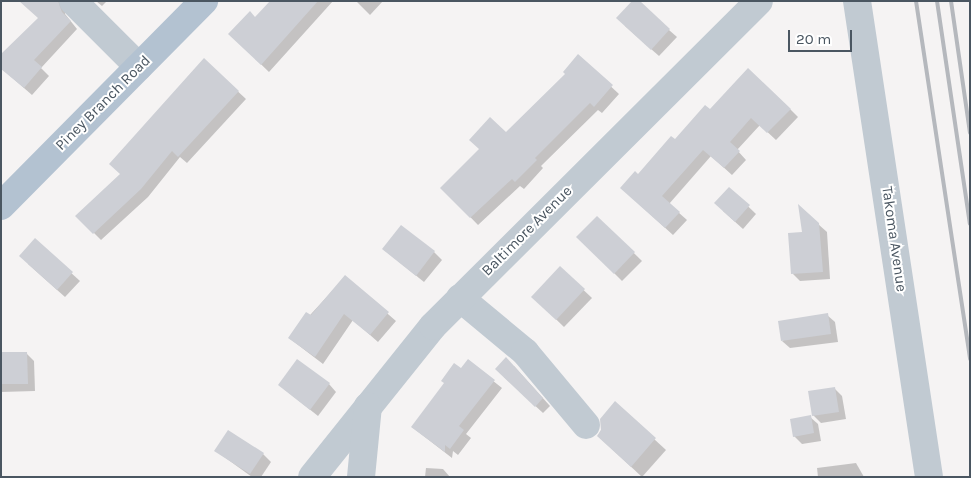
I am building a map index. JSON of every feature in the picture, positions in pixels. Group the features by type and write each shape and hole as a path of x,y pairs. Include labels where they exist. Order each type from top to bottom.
{"main road":[{"name":"Piney Branch Road","path":"1,206 204,1"}],"street":[{"path":"73,1 139,67"},
{"name":"Baltimore Avenue","path":"312,477 368,406 460,298 758,1"},
{"name":"Takoma Avenue","path":"857,1 929,477"},
{"path":"460,298 525,352 586,425"},
{"path":"361,477 368,406"}],"building":[{"path":"19,1 58,1 62,12 71,21 34,60 42,67 24,88 1,69 1,54 38,18"},
{"path":"270,1 318,1 261,65 228,34 250,11 255,17"},
{"path":"632,1 640,1 670,29 651,50 616,18"},
{"path":"578,54 613,85 594,107 590,103 535,158 537,160 515,182 512,179 470,218 440,188 479,149 469,140 490,117 506,132 565,74 563,72"},
{"path":"204,58 239,91 178,157 172,151 141,189 93,234 75,216 120,174 109,164"},
{"path":"748,68 791,109 767,133 751,118 730,142 740,151 724,168 703,150 662,196 680,212 665,228 620,188 635,171 638,174 671,136 675,139 705,105 710,109"},
{"path":"729,187 750,205 735,222 714,203"},
{"path":"798,204 819,223 823,272 791,274 788,233 802,232"},
{"path":"597,216 635,252 614,274 576,237"},
{"path":"401,225 435,251 416,276 382,249"},
{"path":"35,238 73,272 57,290 19,256"},
{"path":"560,266 585,289 556,320 531,297"},
{"path":"345,275 389,312 370,335 344,314 315,357 288,338 306,312 311,315"},
{"path":"828,313 831,334 781,341 778,321"},
{"path":"1,352 27,352 28,384 1,384"},
{"path":"506,357 543,398 535,407 495,369"},
{"path":"297,359 330,383 310,410 278,385"},
{"path":"468,359 495,380 459,426 464,430 450,449 445,445 445,452 411,427 444,383 441,381 454,363 461,368"},
{"path":"835,387 839,412 812,416 808,391"},
{"path":"615,401 656,438 631,467 597,436 601,430 600,419"},
{"path":"811,415 814,433 793,437 790,419"},
{"path":"228,430 264,453 250,474 214,451"}],"railway":[{"path":"916,1 970,359"},
{"path":"937,1 970,224"},
{"path":"951,1 970,133"}]}
